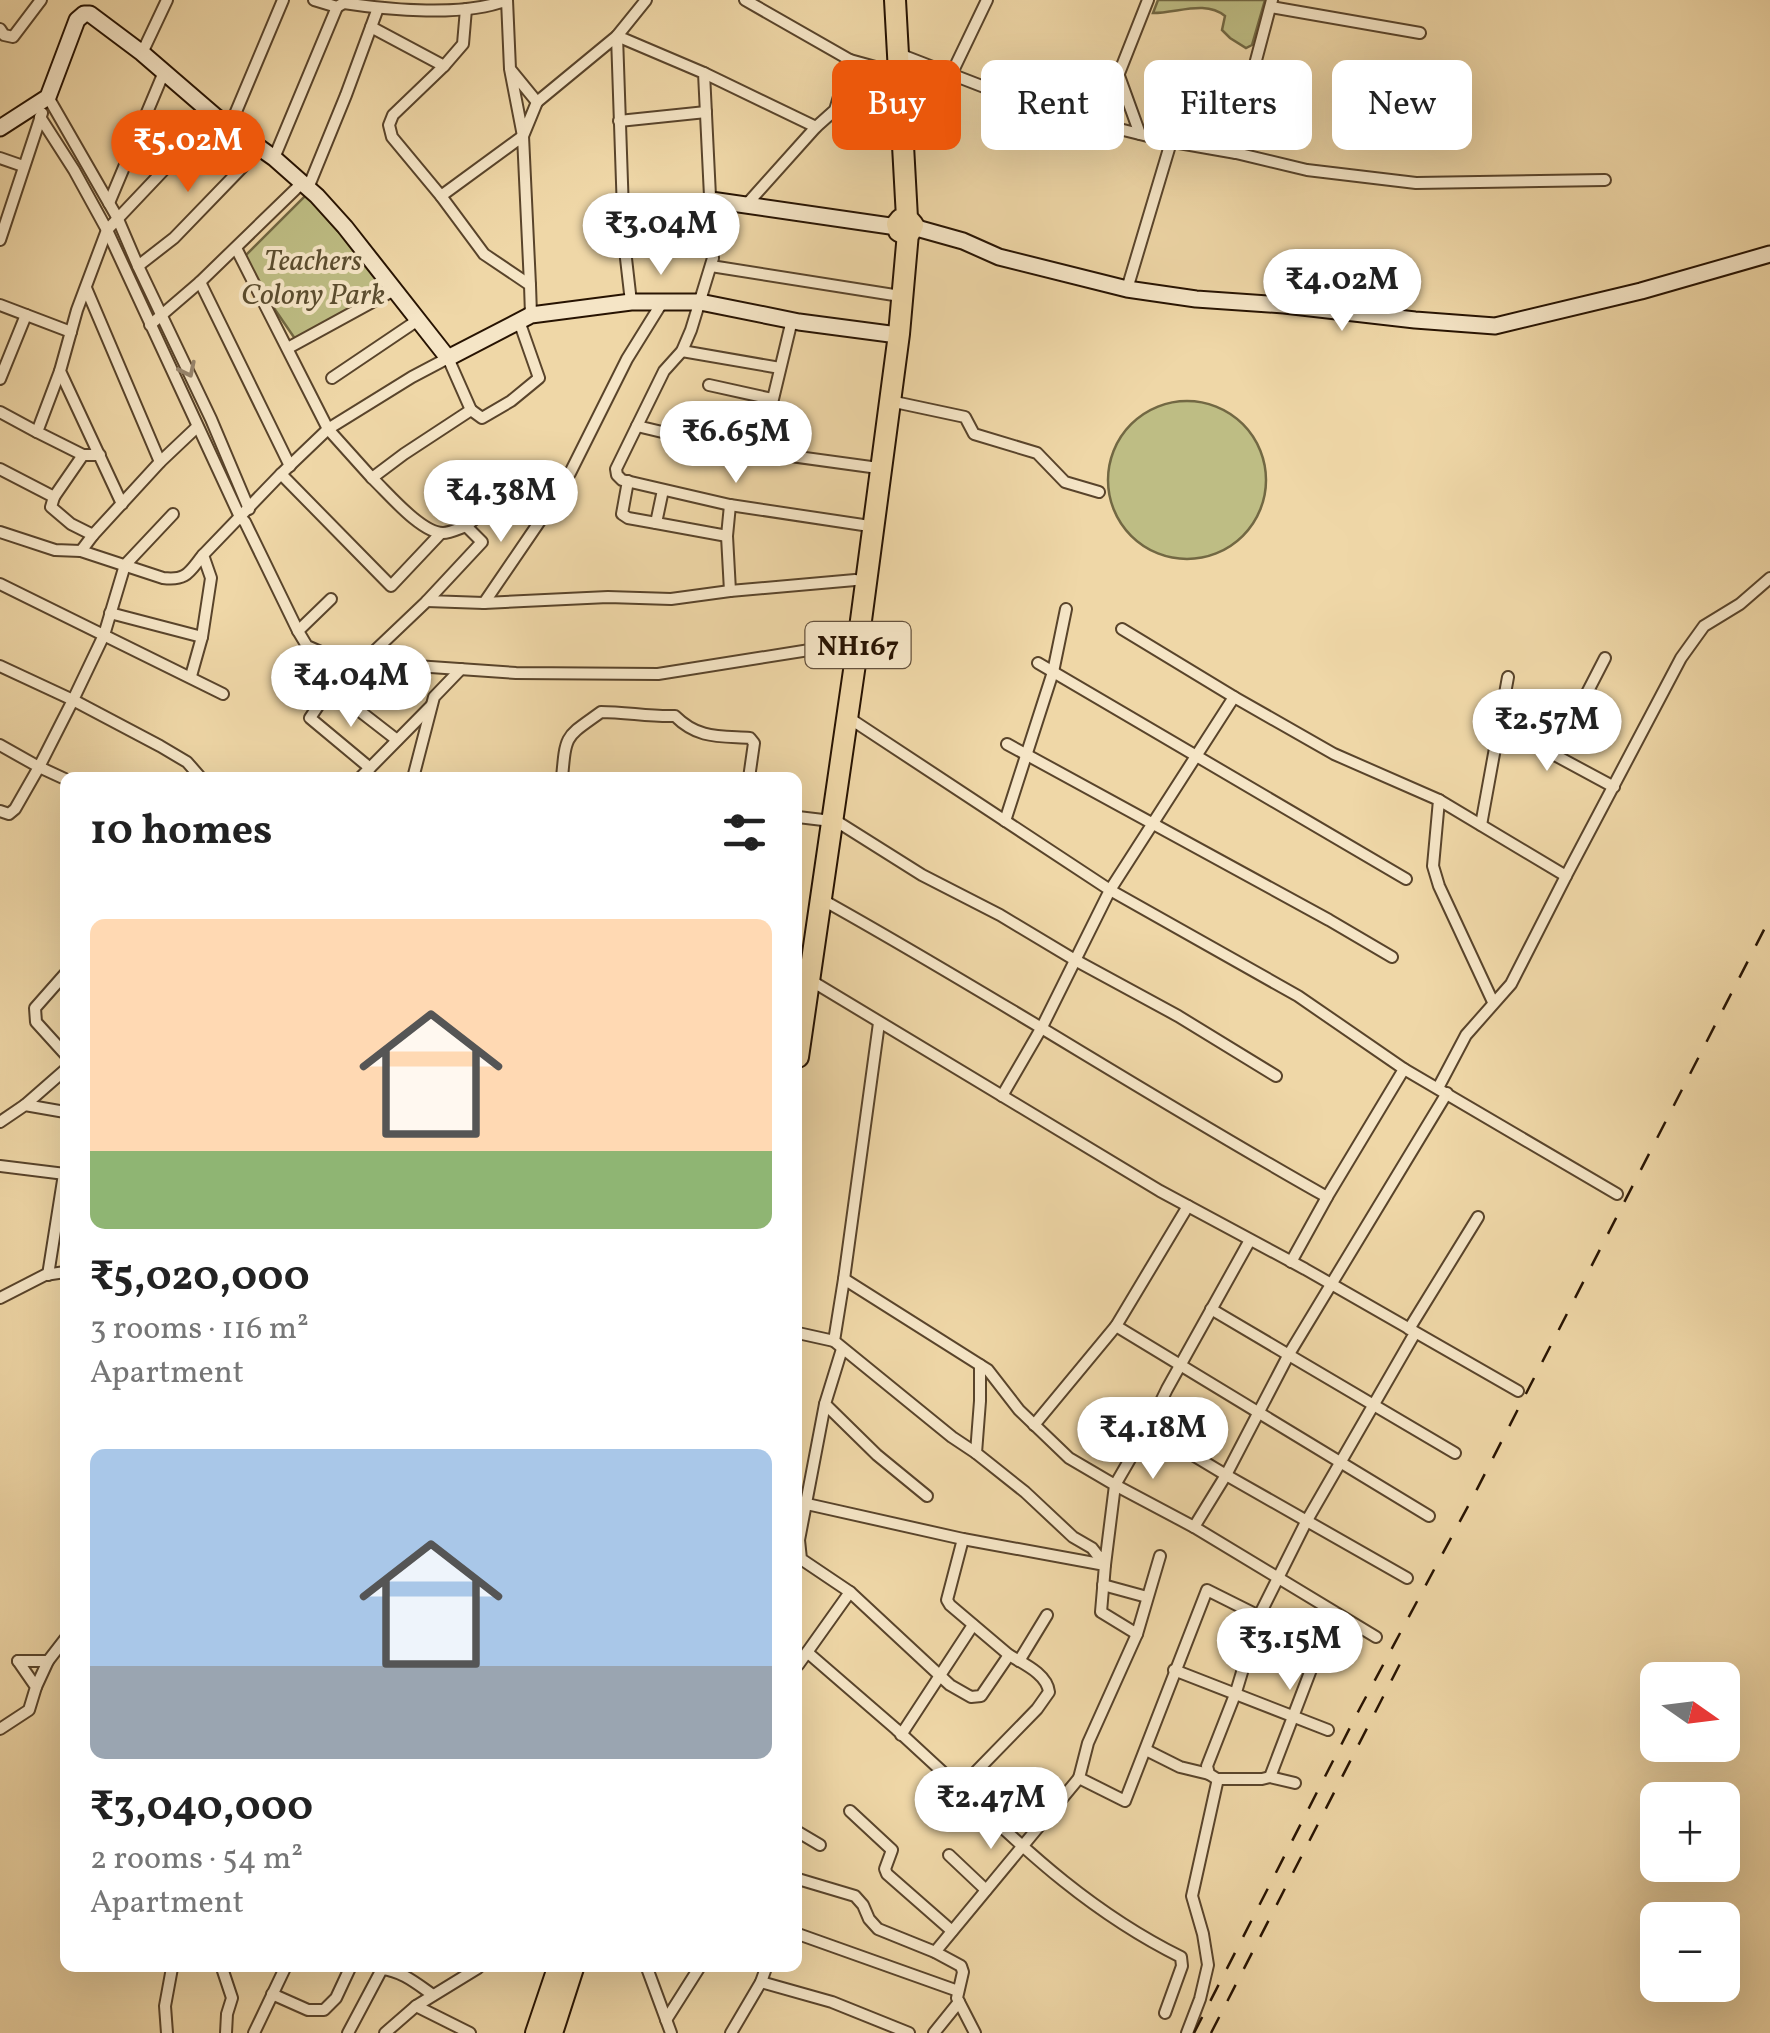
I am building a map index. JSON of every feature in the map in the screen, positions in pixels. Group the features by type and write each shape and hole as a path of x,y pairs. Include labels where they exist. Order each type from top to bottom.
{"highway":[{"name":"NH167","path":"887,0 894,60"},
{"name":"NH167","path":"894,60 895,0"},
{"name":"NH167","path":"803,982 900,334 904,226 899,150"},
{"name":"NH167","path":"842,715 855,580 904,226"},
{"name":"NH167","path":"803,982 820,899 828,819"},
{"path":"536,2033 557,1972"},
{"path":"552,2033 572,1972"}],"street":[{"path":"0,29 4,35 13,36 41,0"},
{"path":"142,54 167,0"},
{"path":"230,126 283,0"},
{"path":"0,240 4,211 76,20 90,14 215,116 267,153 344,226 448,358 471,410 482,418 512,401 539,378 525,318 530,285 523,136 510,69 508,0 466,10 378,8 314,0"},
{"path":"441,196 523,136 538,102 616,36 646,0"},
{"path":"745,0 850,60"},
{"path":"959,60 987,0"},
{"path":"1124,61 1148,0"},
{"path":"138,266 267,153 342,3"},
{"path":"1256,60 1272,3 1420,33"},
{"path":"150,325 305,186 378,8"},
{"path":"466,10 463,44 392,115 389,125 392,136 484,254 530,285"},
{"path":"372,27 444,66"},
{"path":"616,36 704,73 816,128"},
{"path":"616,36 624,241 631,302"},
{"path":"510,69 538,102"},
{"path":"109,203 164,72"},
{"path":"704,73 713,258 682,351 664,371 616,469 617,475 730,506 863,524"},
{"path":"1124,92 1140,134"},
{"path":"0,128 48,97"},
{"path":"48,97 117,217 249,507"},
{"path":"619,121 706,112"},
{"path":"747,204 832,113"},
{"path":"37,432 107,230 215,116"},
{"path":"40,117 107,230 197,427 307,646 350,658 461,669 658,674 847,644"},
{"path":"1124,130 1144,135"},
{"path":"1127,289 1171,150"},
{"path":"1219,150 1307,170 1416,182 1604,180"},
{"path":"74,170 81,153"},
{"path":"0,158 22,166"},
{"path":"711,200 904,226 962,241 999,257 1127,289 1196,299 1495,326 1770,254"},
{"path":"236,248 328,429 416,520 442,533"},
{"path":"711,266 894,295"},
{"path":"200,282 285,470 391,586 442,533 466,526 510,494 542,518"},
{"path":"86,288 160,462"},
{"path":"288,348 394,290"},
{"path":"484,603 579,456 627,359 663,300"},
{"path":"0,532 55,550 81,551 178,580 242,520 249,507 328,429 412,377 525,318 663,300 700,302 890,334"},
{"path":"0,305 71,332"},
{"path":"0,379 26,316"},
{"path":"332,378 418,320"},
{"path":"760,452 792,320"},
{"path":"682,351 780,368"},
{"path":"60,372 122,504"},
{"path":"709,384 772,400"},
{"path":"890,401 965,417 974,434 1037,453 1065,482 1099,492"},
{"path":"372,478 471,410"},
{"path":"0,412 83,455 100,456"},
{"path":"638,426 725,447 871,466"},
{"path":"81,551 160,462 197,427"},
{"path":"83,455 51,507 70,524 93,535"},
{"path":"0,469 54,497"},
{"path":"628,481 622,514 727,536"},
{"path":"656,522 663,490"},
{"path":"730,506 730,591"},
{"path":"0,812 9,814 15,809 73,700 104,634 125,565 173,514"},
{"path":"364,660 482,542 466,526"},
{"path":"191,676 211,578 203,556"},
{"path":"1194,1526 1442,1090 1466,1035 1511,984 1681,658 1704,626 1740,604 1770,578"},
{"path":"427,601 671,599 855,580"},
{"path":"0,584 223,694"},
{"path":"298,631 331,599"},
{"path":"1005,821 1053,672 1066,609"},
{"path":"110,613 202,637"},
{"path":"1122,628 1334,754 1438,800 1566,876"},
{"path":"350,658 310,718 370,768"},
{"path":"1555,755 1604,658"},
{"path":"1038,663 1406,879"},
{"path":"0,666 160,746 196,772"},
{"path":"415,772 434,698 461,669"},
{"path":"1481,825 1508,677"},
{"path":"330,688 397,740"},
{"path":"1002,1096 1042,1028 1110,890 1234,696"},
{"path":"366,772 432,705"},
{"path":"563,772 566,741 601,712 675,716 696,732 750,738 754,743 750,772"},
{"path":"842,715 1110,890 1298,996 1404,1070 1617,1194"},
{"path":"1499,725 1614,787"},
{"path":"1006,744 1392,957"},
{"path":"0,746 60,777"},
{"path":"1438,800 1433,866 1493,1002"},
{"path":"802,817 828,819 1178,1016 1276,1076"},
{"path":"820,899 928,958 1223,1138 1327,1196"},
{"path":"60,980 36,1008 36,1022 60,1048"},
{"path":"803,982 1188,1206 1518,1391"},
{"path":"879,1023 838,1345 802,1503 1105,1565"},
{"path":"1291,1262 1404,1070"},
{"path":"0,1122 60,1074"},
{"path":"25,1105 60,1111"},
{"path":"0,1166 60,1174"},
{"path":"48,1274 60,1199"},
{"path":"1034,1425 1116,1326 1188,1206"},
{"path":"1188,2033 1208,1966 1192,1896 1213,1776 1206,1766 1236,1692 1259,1616 1306,1522 1478,1216"},
{"path":"1137,1634 1100,1612 1115,1485 1250,1240"},
{"path":"0,1298 48,1274 60,1273"},
{"path":"844,1279 988,1370 1019,1410 1069,1458 1194,1526 1376,1636"},
{"path":"1211,1310 1455,1453"},
{"path":"1116,1326 1429,1516"},
{"path":"802,1335 838,1345 1026,1492 1073,1537 1092,1548 1105,1565"},
{"path":"976,1453 980,1364"},
{"path":"825,1404 926,1496"},
{"path":"1148,1428 1407,1578"},
{"path":"960,1788 1037,1710 1049,1692 1042,1677 950,1605 946,1596 964,1539"},
{"path":"935,1952 1079,1778 1088,1743 1137,1634 1160,1556"},
{"path":"802,1560 850,1592 950,1685 975,1698 1014,1658 1046,1615"},
{"path":"1103,1585 1147,1597"},
{"path":"1079,1778 1125,1801 1207,1590 1259,1616"},
{"path":"802,1659 850,1592"},
{"path":"901,1735 974,1624"},
{"path":"0,1729 29,1710 48,1661 60,1645"},
{"path":"1270,1777 1320,1646"},
{"path":"807,1652 1021,1847 1088,1902 1181,1957 1182,1966 1165,2013"},
{"path":"36,1687 18,1662 48,1661"},
{"path":"1174,1670 1328,1730"},
{"path":"1146,1750 1180,1767 1213,1776 1270,1777 1295,1782"},
{"path":"850,1811 891,1848 886,1874 952,1931"},
{"path":"802,1834 820,1845"},
{"path":"949,1855 986,1890"},
{"path":"802,1880 855,1896 878,1928 961,1966 964,1972 958,1996 934,2033"},
{"path":"802,1936 958,1996 975,2033"},
{"path":"168,2033 165,2006 171,1972"},
{"path":"223,1972 232,1998 226,2033"},
{"path":"254,2033 284,1972"},
{"path":"272,1994 308,2010 324,2010 336,1998 348,1972"},
{"path":"348,2033 379,1972"},
{"path":"393,1972 434,1995"},
{"path":"412,1980 417,1972"},
{"path":"385,2033 416,2006 471,1972"},
{"path":"648,1972 671,2033"},
{"path":"666,2020 696,1972"},
{"path":"732,2033 765,1972"},
{"path":"761,1982 842,2006 909,2033"},
{"path":"416,2006 470,2033"}],"green space":[{"path":"1158,0 1265,0 1252,45 1246,48 1222,30 1225,16 1217,11 1200,8 1153,13"},
{"name":"Teachers Colony Park","path":"306,195 389,289 300,346 241,260"},
{"path":"1187,401 1217,407 1243,424 1260,450 1266,480 1260,510 1243,536 1217,553 1187,559 1157,553 1131,536 1114,510 1108,480 1114,450 1131,424 1157,407"}],"railway":[{"path":"1194,2033 1770,918"},
{"path":"1211,2033 1406,1652"}]}
